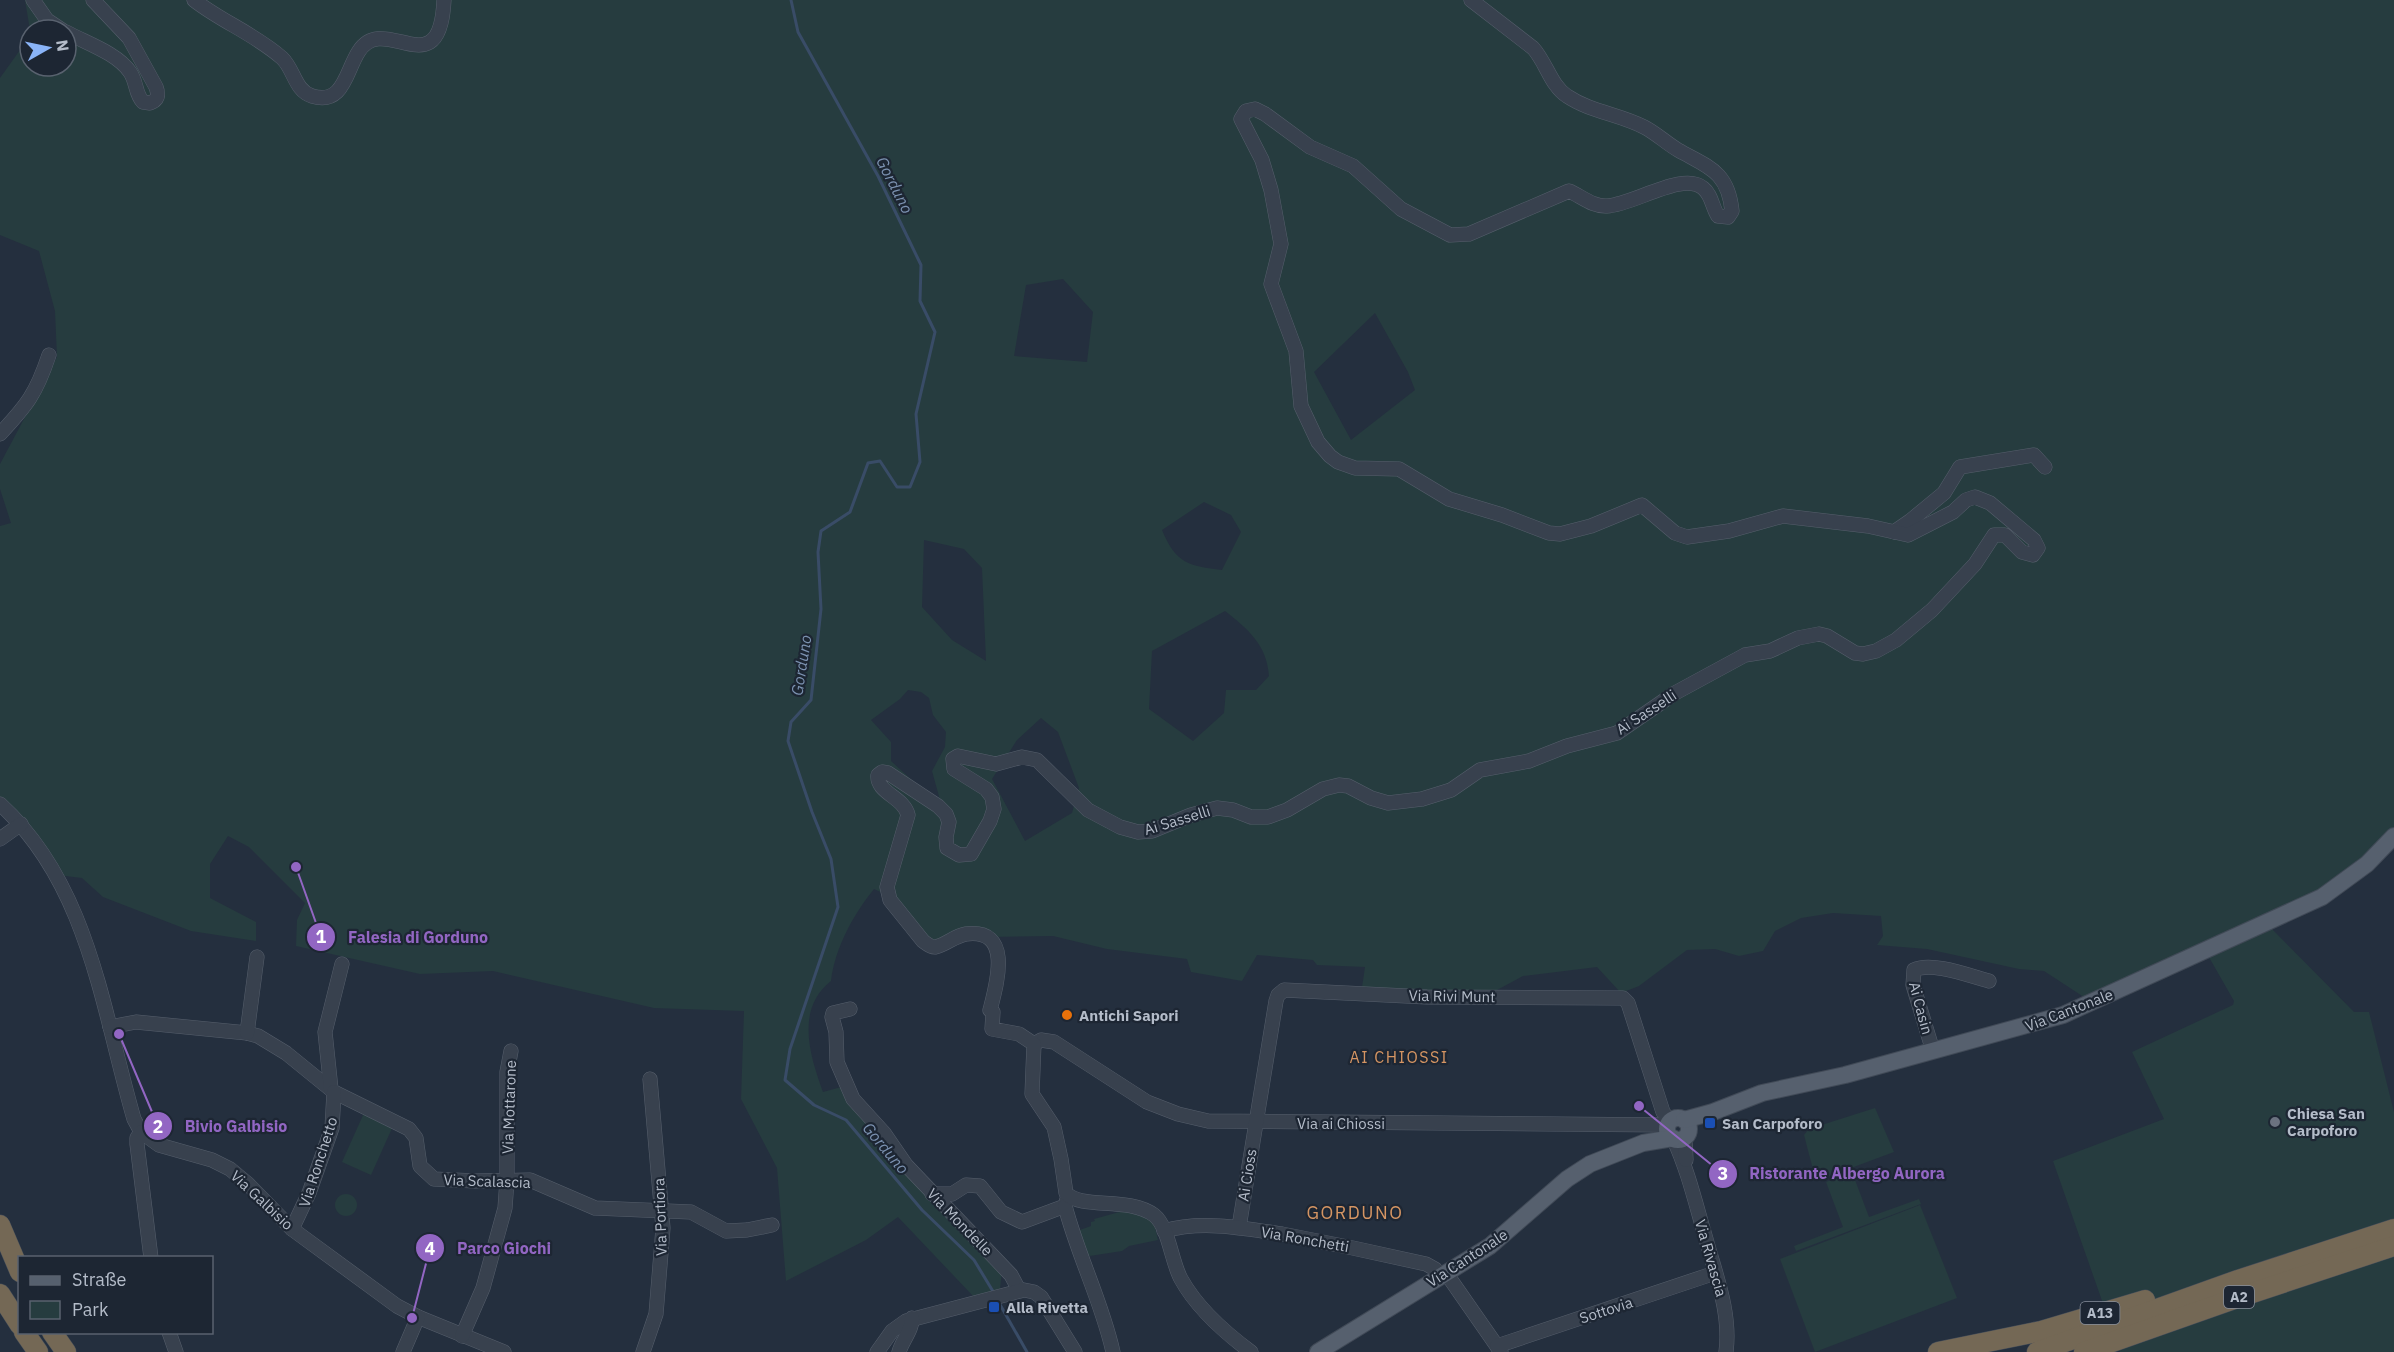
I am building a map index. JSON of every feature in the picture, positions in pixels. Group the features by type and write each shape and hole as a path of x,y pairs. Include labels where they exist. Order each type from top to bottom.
{"highway":[{"path":"0,1225 18,1267"},
{"name":"A2","path":"2037,1352 2277,1267 2385,1232"},
{"name":"A2","path":"2084,1352 2394,1246"},
{"path":"0,1252 18,1282"},
{"name":"A13","path":"1938,1352 2041,1330 2260,1264 2277,1267"},
{"path":"0,1294 18,1322"},
{"path":"25,1334 38,1352"},
{"path":"53,1334 66,1352"}],"main road":[{"name":"Via Cantonale","path":"1318,1352 1498,1240 1579,1171 1597,1161 1762,1093 1809,1084 1933,1052 2063,1015 2322,897 2367,864 2394,836"}],"street":[{"path":"33,0 46,18"},
{"path":"78,39 122,63 134,77 138,94 143,102 150,104 156,100 158,95 156,87 129,38 93,0"},
{"path":"194,0 214,15 267,45 286,62 303,91 314,97 322,98 331,96 340,89 359,51 370,40 385,38 413,46 429,41 441,26 444,0"},
{"path":"1471,0 1540,56 1558,87 1567,96 1588,108 1644,127 1716,171 1724,185 1732,212 1728,217 1718,216 1706,190 1690,182 1680,183 1627,203 1607,206 1594,204 1569,191 1469,234 1450,235 1401,209 1353,166 1310,147 1265,114 1255,109 1246,111 1241,119 1242,125 1257,150 1267,175 1281,244 1271,278 1272,291 1296,351 1301,406 1318,442 1330,456 1347,466 1365,469 1399,469 1449,499 1502,515 1549,533 1560,534 1591,526 1642,505 1675,533 1686,537 1729,531 1783,516 1868,526 1894,532 1944,493 1960,467 2034,455 2045,467"},
{"path":"0,434 28,403 42,378 50,355"},
{"name":"Ai Sasselli","path":"997,950 990,939 972,934 956,936 936,947 927,945 890,900 887,887 908,815 903,804 880,785 878,777 880,773 888,773 943,810 949,822 946,837 947,848 954,854 966,856 973,851 990,821 994,804 986,789 954,769 952,762 958,756 1000,764 1022,757 1032,758 1041,763 1088,810 1130,831 1145,832 1216,808 1233,810 1251,817 1268,817 1287,810 1323,789 1340,785 1348,786 1371,798 1388,803 1407,802 1443,794 1480,770 1529,761 1567,746 1617,733 1679,691 1740,657 1770,651 1793,640 1814,634 1827,636 1858,654 1876,651 1896,640 1932,610 1975,564 1994,535 2005,535 2026,555 2033,555 2037,551 2034,540 1990,503 1980,498 1970,498 1953,512 1913,534 1905,535 1894,532"},
{"path":"0,804 21,824 53,868 72,905 87,947 134,1119 141,1132 136,1140 151,1256"},
{"path":"0,839 21,824"},
{"name":"Via ai Chiossi","path":"997,950 998,972 990,1010 993,1012 992,1029 1019,1034 1034,1044 1041,1040 1056,1043 1129,1092 1178,1114 1208,1121 1635,1126 1678,1129"},
{"path":"247,1033 257,957"},
{"name":"Via Ronchetto","path":"292,1229 309,1193 332,1128 333,1090 325,1032 342,964"},
{"name":"Ai Casin","path":"1933,1052 1913,985 1914,970 1922,967 1938,968 1989,981"},
{"name":"Via Rivi Munt","path":"1256,1122 1276,1001 1281,992 1288,990 1427,997 1623,998 1628,1003 1664,1112 1678,1129"},
{"name":"Via Mondelle","path":"850,1009 833,1013 832,1017 837,1032 837,1062 845,1086 853,1099 884,1133 906,1165 1011,1275 1017,1291"},
{"name":"Via Scalascia","path":"110,1027 136,1022 247,1033 277,1047 333,1090 412,1131 416,1138 420,1166 429,1176 447,1181 507,1180 540,1183 577,1202 595,1208 691,1212 726,1231 772,1225"},
{"path":"1034,1044 1032,1094 1054,1127 1077,1247 1102,1311 1113,1352"},
{"name":"Via Mottarone","path":"462,1336 486,1279 502,1220 507,1180 507,1072 511,1051"},
{"name":"Via Portiora","path":"643,1352 653,1325 659,1298 663,1228 650,1079"},
{"name":"Ai Cioss","path":"1239,1227 1256,1122"},
{"path":"1635,1126 1643,1143"},
{"name":"Via Rivascia","path":"1678,1129 1685,1165 1727,1317 1726,1352"},
{"name":"Via Galbisio","path":"141,1132 159,1145 212,1160 230,1169 292,1229 390,1301 418,1317 504,1352"},
{"path":"932,1194 952,1194 966,1185 980,1186 1001,1212 1020,1222 1066,1196 1082,1201 1112,1202 1134,1206 1153,1215 1164,1231 1175,1267 1185,1285 1216,1323 1251,1352"},
{"name":"Via Ronchetti","path":"1164,1231 1182,1226 1239,1227 1335,1243 1426,1264 1443,1275"},
{"name":"Sottovia","path":"1499,1349 1715,1273"},
{"path":"1443,1275 1499,1349"},
{"path":"877,1352 892,1331 912,1318 1017,1291 1030,1290 1041,1297 1075,1352"},
{"path":"405,1347 418,1317"},
{"path":"899,1352 912,1325 912,1318"},
{"path":"171,1334 176,1352"}],"green space":[{"path":"25,0 2394,0 2394,836 2367,864 2266,923 2354,1012 2369,1012 2394,1112 2394,1352 2120,1352 2053,1161 2164,1119 2132,1052 2233,1005 2234,1001 2206,952 2093,1003 2044,971 2019,969 1927,949 1877,945 1883,936 1881,916 1833,913 1801,918 1775,931 1763,951 1739,956 1715,949 1687,950 1639,986 1621,993 1597,967 1523,976 1484,997 1361,994 1365,967 1317,965 1313,960 1257,955 1242,981 1191,972 1187,959 1107,949 1053,936 986,937 936,947 887,895 874,889 846,932 836,956 831,981 820,992 809,1019 810,1048 823,1092 845,1086 1002,1271 1000,1289 973,1296 898,1217 866,1240 786,1281 777,1168 741,1099 744,1011 654,1008 493,971 420,974 296,946 297,920 305,903 249,847 228,836 210,864 210,898 256,922 256,941 191,931 103,897 82,878 57,875 0,804 0,526 11,523 0,489 0,464 57,357 55,311 39,251 0,235 0,78 18,53 18,78 78,78 78,18 28,18","holes":["1063,279 1093,312 1087,362 1014,356 1026,285","1375,313 1408,372 1415,390 1351,440 1314,372","1204,502 1231,515 1241,532 1222,570 1192,565 1178,557 1162,530","924,540 964,549 982,568 986,661 952,640 922,607","1225,611 1255,639 1265,655 1269,676 1256,690 1226,690 1224,713 1193,741 1149,709 1152,651","908,690 921,692 929,698 933,715 946,732 945,747 932,771 940,800 927,794 891,761 891,742 871,720 900,699","1041,718 1058,732 1079,788 1072,813 1025,841 992,779 1017,740"]},
{"path":"1875,1108 1894,1152 1816,1181 1804,1135 1809,1129"},
{"path":"364,1113 393,1126 371,1175 342,1162"},
{"path":"1852,1172 1869,1217 1919,1199 1921,1204 1796,1251 1794,1246 1843,1227 1826,1182"},
{"path":"346,1194 354,1197 357,1205 354,1213 346,1216 338,1213 335,1205 338,1197"},
{"path":"1920,1205 1957,1298 1815,1352 1780,1259"},
{"path":"1123,1211 1143,1215 1154,1223 1158,1240 1129,1246 1122,1251 1083,1257 1077,1231 1091,1226 1094,1219"}],"waterway":[{"name":"Gorduno","path":"791,0 798,32 878,176 921,265 920,301 935,332 916,414 920,462 910,487 897,487 880,461 868,463 850,512 821,531 818,552 821,609 811,700 791,722 788,741 831,859 838,907 790,1049 785,1080 814,1105 846,1120 922,1210 974,1260 994,1293"},
{"name":"Gorduno","path":"998,1301 1027,1352"}],"place":[{"name":"Falesia di Gorduno","path":"296,867"},
{"name":"Antichi Sapori","path":"1067,1015"},
{"name":"Bivio Galbisio","path":"119,1034"},
{"name":"Ristorante Albergo Aurora","path":"1639,1106"},
{"name":"Chiesa San Carpoforo","path":"2275,1122"},
{"name":"San Carpoforo","path":"1710,1123"},
{"name":"Alla Rivetta","path":"994,1307"},
{"name":"Parco Giochi","path":"412,1318"}],"district":[{"name":"AI CHIOSSI","path":"1399,1057"},
{"name":"GORDUNO","path":"1355,1212"}]}
